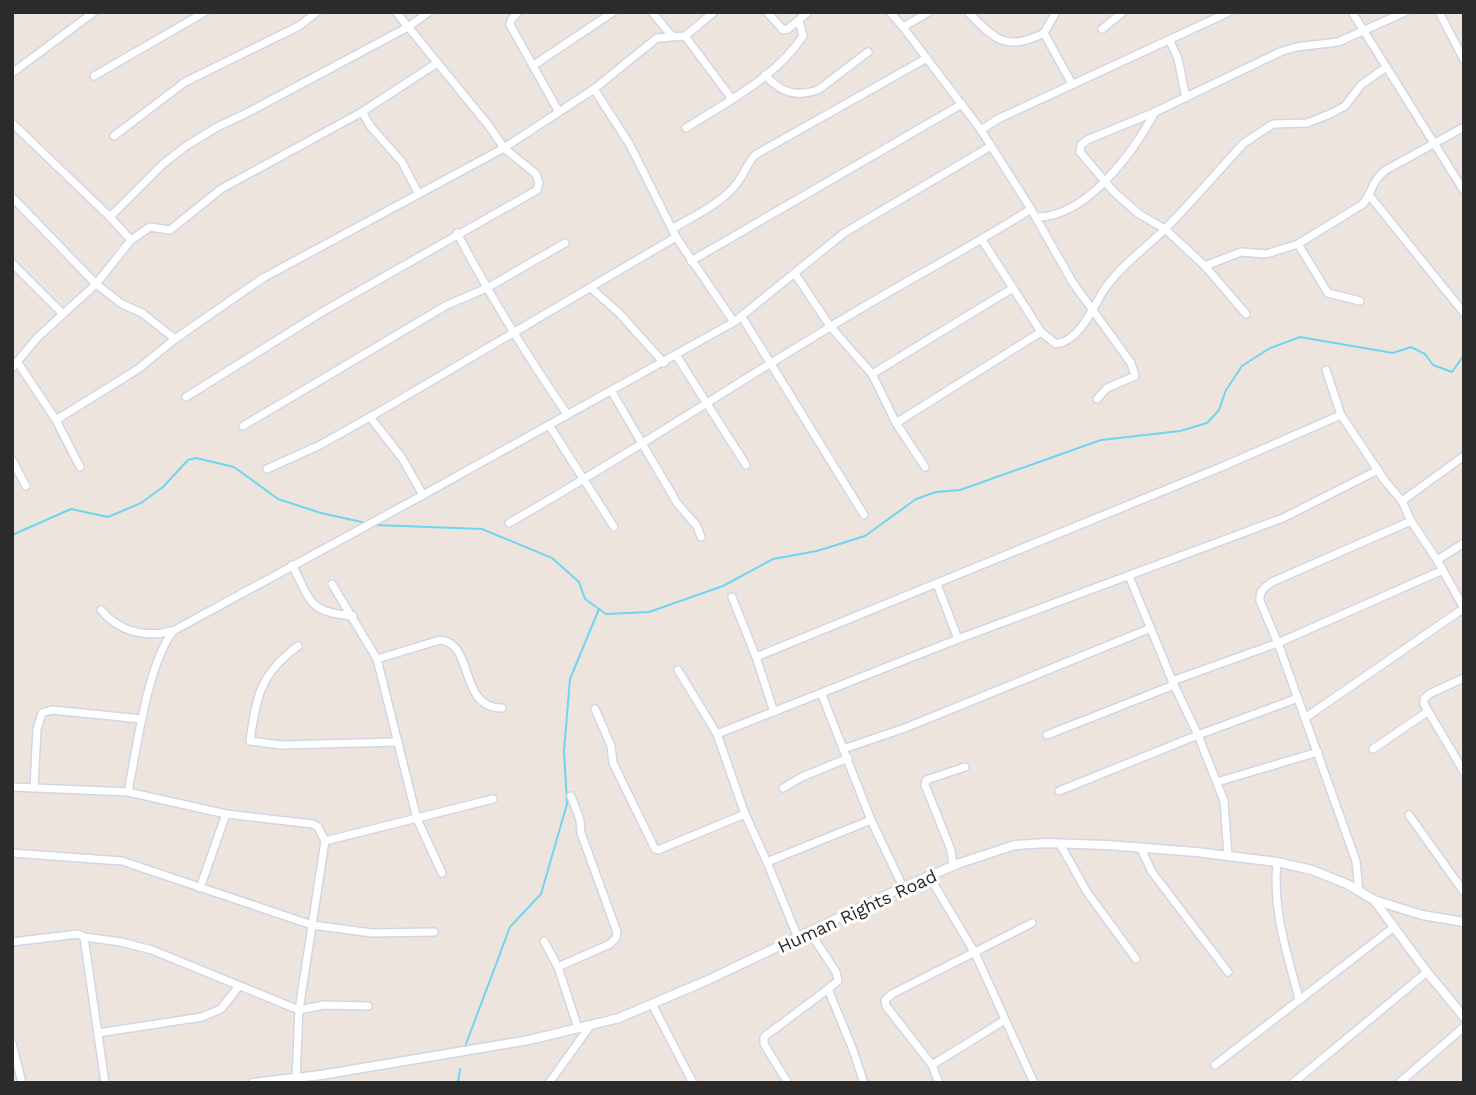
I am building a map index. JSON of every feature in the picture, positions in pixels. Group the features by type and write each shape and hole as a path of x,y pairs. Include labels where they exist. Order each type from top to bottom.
{"street":[{"path":"12,72 94,12"},
{"path":"94,76 205,12"},
{"path":"114,136 185,82 299,26 317,12"},
{"path":"187,397 322,312 537,190 539,183 536,174 504,148 396,12"},
{"path":"110,217 163,164 186,146 217,127 408,27 429,12"},
{"path":"518,12 510,25 559,112"},
{"path":"534,65 613,12"},
{"path":"652,12 671,35"},
{"path":"56,420 138,369 175,339 262,278 504,148 594,89 657,38 685,36 714,12"},
{"path":"767,12 783,30 788,29 808,12"},
{"path":"890,12 981,130 1031,209 1056,255 1135,371 1132,379 1107,388 1097,399"},
{"path":"904,27 929,12"},
{"path":"968,12 982,26 1010,44 1027,42 1044,33 1056,12"},
{"path":"1102,29 1123,12"},
{"path":"981,130 998,119 1229,12"},
{"path":"1352,12 1464,191"},
{"path":"1245,314 1205,266 1165,229 1139,214 1105,183 1080,152 1081,145 1280,52 1296,47 1338,42 1405,12"},
{"path":"1439,12 1464,60"},
{"path":"686,128 765,75 794,49 803,36 799,21"},
{"path":"1044,33 1072,84"},
{"path":"685,36 732,99"},
{"path":"1170,41 1178,59 1186,98"},
{"path":"765,75 791,94 809,93 818,90 868,52"},
{"path":"672,229 731,191 755,155 927,58"},
{"path":"80,467 56,420 15,365 37,338 96,284 131,240 150,227 170,230 220,189 362,112 438,63"},
{"path":"982,240 1041,332 1056,344 1061,343 1072,337 1093,311 1103,291 1121,271 1165,229 1255,133 1273,124 1307,123 1330,114 1345,106 1361,85 1385,68"},
{"path":"594,89 630,145 676,237 734,322"},
{"path":"691,261 962,104"},
{"path":"362,112 371,127 402,162 418,193"},
{"path":"1035,217 1060,214 1069,210 1105,183 1148,126 1155,112"},
{"path":"12,123 131,240"},
{"path":"1205,266 1241,252 1266,254 1298,244 1363,204 1376,178 1464,127"},
{"path":"101,610 117,624 137,633 158,635 173,631 664,363 734,322 844,233 991,146"},
{"path":"1369,195 1464,313"},
{"path":"12,197 96,284 122,304 142,313 175,339"},
{"path":"509,523 830,326 982,240 1031,209"},
{"path":"457,233 487,289 567,414"},
{"path":"267,469 320,445 370,417 676,237"},
{"path":"243,426 447,305 487,289 565,243"},
{"path":"1298,244 1328,293 1360,301"},
{"path":"12,263 64,314"},
{"path":"795,274 830,326 872,374 896,423 925,467"},
{"path":"591,288 620,314 664,363"},
{"path":"872,374 1013,288"},
{"path":"742,317 864,515"},
{"path":"896,423 1041,332"},
{"path":"676,355 746,465"},
{"path":"1305,718 1464,608 1411,521 1402,501 1340,415 1326,370"},
{"path":"612,391 641,444 677,503 697,526 701,537"},
{"path":"756,657 1219,468 1340,415"},
{"path":"370,417 402,458 424,495"},
{"path":"549,425 614,527"},
{"path":"1402,501 1464,456"},
{"path":"12,460 26,486"},
{"path":"717,734 822,695 958,639 1283,518 1378,470"},
{"path":"1359,891 1356,861 1259,594 1263,588 1411,521"},
{"path":"1437,560 1464,543"},
{"path":"292,565 318,609 327,614 353,616"},
{"path":"1047,735 1278,643 1443,570"},
{"path":"1129,576 1173,683 1198,734 1224,801 1228,856"},
{"path":"332,584 377,659 417,819 442,873"},
{"path":"937,584 958,639"},
{"path":"732,597 774,712"},
{"path":"843,749 905,728 1151,628"},
{"path":"128,792 142,719 159,654 173,631"},
{"path":"377,659 440,640 447,641 454,645 480,699 491,708 502,708"},
{"path":"298,646 280,660 264,680 256,699 250,741 281,745 398,743"},
{"path":"678,670 717,734 745,814 768,862 798,939"},
{"path":"1464,678 1424,699 1427,712 1464,772"},
{"path":"822,695 871,820 903,887"},
{"path":"1059,791 1198,734 1298,698"},
{"path":"595,709 611,746 613,763 655,849 745,814"},
{"path":"34,788 37,729 42,713 52,710 142,719"},
{"path":"1373,749 1427,712"},
{"path":"1217,782 1318,752"},
{"path":"783,788 848,758"},
{"path":"953,866 951,850 925,785 926,780 965,767"},
{"path":"12,787 128,792 226,814 313,824 318,827 325,841 299,1010 296,1077"},
{"path":"558,967 610,944 616,939 617,932 581,833 580,820 571,796"},
{"path":"325,841 493,799"},
{"path":"200,888 226,814"},
{"path":"1409,815 1464,892"},
{"path":"768,862 871,820"},
{"path":"1060,844 1087,892 1136,959"},
{"name":"Human Rights Road","path":"253,1083 296,1077 321,1079 590,1026 652,1004 798,939 903,887 953,866 1015,845 1107,845 1277,862 1312,870 1374,900 1422,915 1464,922"},
{"path":"1140,849 1152,872 1228,972"},
{"path":"12,853 122,861 312,925 372,933 434,932"},
{"path":"1277,862 1277,910 1299,999"},
{"path":"929,876 975,953 1034,1083"},
{"path":"1374,900 1464,1017"},
{"path":"939,1083 932,1065 917,1049 886,1006 885,1000 892,993 1032,923"},
{"path":"1215,1065 1394,927"},
{"path":"788,1083 764,1044 764,1038 838,981 836,972 810,932"},
{"path":"12,942 78,934 152,950 299,1010 324,1005 368,1006"},
{"path":"84,937 105,1083"},
{"path":"544,941 558,967 578,1028"},
{"path":"1293,1083 1427,972"},
{"path":"99,1033 202,1017 220,1009 239,986"},
{"path":"828,989 853,1050 863,1083"},
{"path":"652,1004 693,1083"},
{"path":"932,1065 1005,1020"},
{"path":"549,1083 590,1026"},
{"path":"1399,1083 1464,1027"},
{"path":"12,1044 22,1083"}],"waterway":[{"path":"375,525 482,529 552,558 579,582 585,599 606,614 649,612 723,586 773,559 817,551 865,536 916,499 936,492 960,490 1101,440 1180,431 1207,423 1219,410 1226,390 1242,366 1270,348 1300,337 1393,353 1411,347 1425,354 1433,365 1452,372 1464,355"},
{"path":"12,535 71,509 108,517 141,503 163,487 188,460 196,458 234,467 278,499 321,513 366,523"},
{"path":"466,1044 510,927 541,894 567,804 564,751 570,679 599,609"},
{"path":"458,1083 460,1069"}]}
